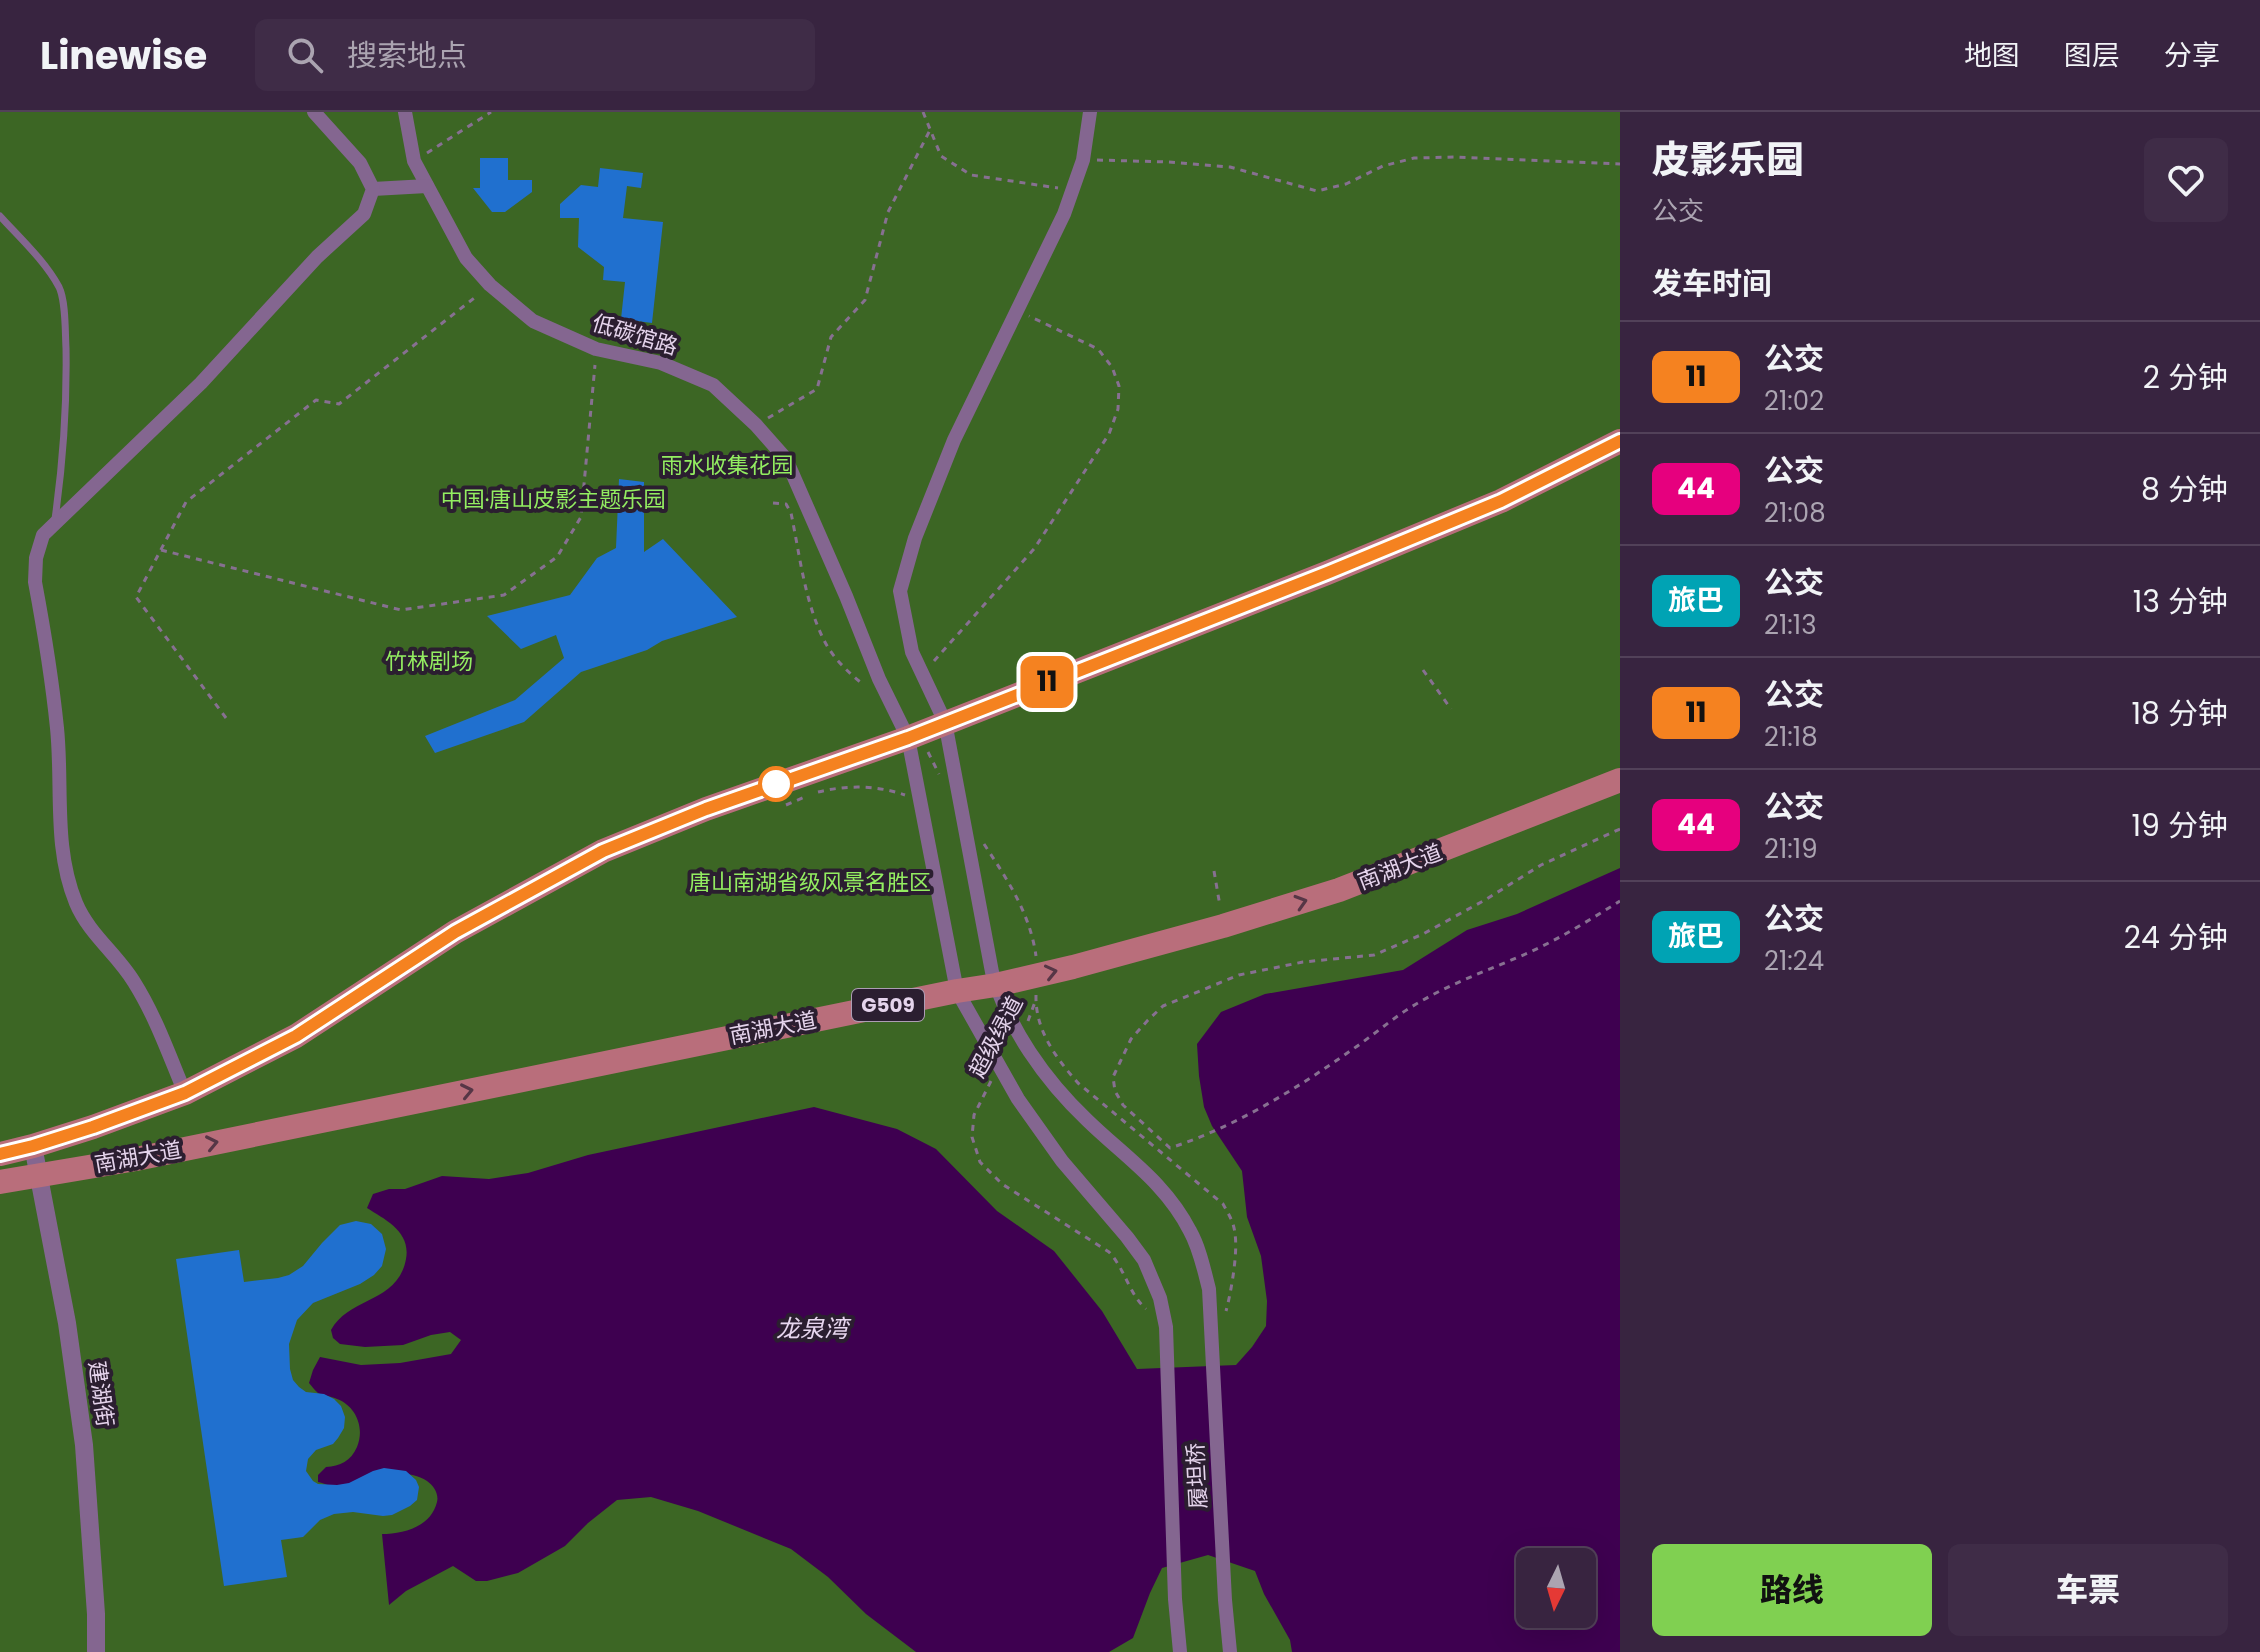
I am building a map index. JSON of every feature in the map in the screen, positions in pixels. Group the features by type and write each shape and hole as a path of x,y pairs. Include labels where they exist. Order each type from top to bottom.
{"highway":[{"name":"南湖大道","path":"0,1154 33,1146 185,1093 296,1036 455,932 603,851 706,809 918,744 945,722 1312,579 1501,501 1620,441"},
{"name":"南湖大道","path":"0,1182 136,1159 1073,967 1339,890 1620,780"}],"street":[{"path":"185,1093 152,1013 132,978 90,928 76,904 66,872 60,834 58,730 35,582 36,558 43,535 201,383 317,257 364,214 373,189 360,163 314,112"},
{"name":"低碳馆路","path":"405,112 414,161 466,258 490,285 533,321 596,349 661,363 713,385 756,425 786,459 879,679 918,744 957,991"},
{"name":"履坦桥","path":"1090,112 1083,160 1064,214 954,440 915,538 900,591 912,652 945,722 996,985 1003,1005 1035,1060 1059,1091 1085,1119 1151,1177 1178,1210 1201,1257 1209,1289 1230,1652"},
{"path":"373,189 427,186"},
{"name":"履坦桥","path":"957,991 1018,1099 1062,1161 1144,1260 1160,1298 1166,1327 1175,1599 1180,1652"},
{"name":"建湖街","path":"33,1146 67,1323 84,1445 96,1652"}],"lane":[{"path":"0,216 35,254 60,289 65,326 67,392 62,471 54,526"}],"path":[{"path":"414,161 491,112"},
{"path":"923,112 941,156 971,175 1073,191"},
{"path":"756,425 817,389 831,337 865,300 888,212 930,130"},
{"path":"1083,160 1230,167 1317,191 1346,184 1383,166 1414,158 1620,164"},
{"path":"226,718 136,597 186,502 316,400 339,404 490,285"},
{"path":"933,661 1034,549 1109,434 1118,409 1119,386 1112,367 1098,349 1025,315"},
{"path":"161,550 401,610 504,595 557,557 581,517 596,349"},
{"path":"773,503 786,504 791,513 813,615 827,647 849,673 869,688"},
{"path":"1423,670 1451,709"},
{"path":"918,744 945,783"},
{"path":"786,805 813,793 853,786 894,791 911,797"},
{"path":"1620,829 1541,865 1423,934 1374,955 1303,962 1239,975 1163,1006 1131,1039 1113,1077 1115,1091 1123,1105 1170,1148 1195,1140 1284,1095 1427,998 1533,951 1620,901"},
{"path":"976,836 1010,884 1027,918 1037,961"},
{"path":"1214,871 1223,926"},
{"name":"超级绿道","path":"1027,1023 1035,1002 1036,988"},
{"name":"超级绿道","path":"992,1078 974,1115 972,1137 980,1162 1002,1184 1109,1252 1119,1263 1138,1301 1152,1314"}],"green space":[{"name":"唐山南湖省级风景名胜区","path":"0,112 1620,112 1620,1652 0,1652"}],"water":[{"name":"龙泉湾","path":"1620,868 1620,1652 1292,1652 1290,1640 1255,1571 1208,1555 1162,1568 1133,1638 1109,1652 916,1652 866,1614 828,1577 791,1549 698,1511 651,1497 617,1500 565,1546 518,1573 476,1581 453,1566 406,1591 389,1605 382,1534 399,1533 429,1518 437,1499 435,1490 430,1483 410,1474 372,1477 338,1488 318,1482 318,1475 326,1467 340,1464 352,1456 360,1432 354,1412 344,1402 318,1393 309,1383 320,1357 361,1365 400,1363 451,1354 461,1340 450,1332 403,1345 365,1347 340,1344 333,1338 331,1330 339,1319 393,1284 406,1259 407,1250 401,1234 367,1208 373,1194 389,1189 405,1189 442,1176 489,1179 528,1173 588,1155 814,1107 897,1129 936,1149 997,1211 1054,1251 1102,1311 1137,1369 1236,1365 1266,1326 1267,1301 1261,1256 1247,1217 1242,1171 1212,1126 1204,1107 1197,1044 1221,1012 1265,994 1403,970 1467,930 1517,914"}],"building":[{"path":"480,158 508,158 508,180 532,180 532,192 505,212 492,212 473,188 480,188"},
{"path":"600,168 643,173 641,188 627,186 623,218 663,222 652,323 621,319 625,282 603,280 604,267 578,247 579,218 560,218 560,204 581,185 598,187"},
{"path":"619,479 644,482 644,552 663,539 737,617 581,672 524,722 435,753 425,736 515,700 564,658 556,635 521,649 487,616 570,595 597,558 616,548"},
{"path":"356,1221 371,1224 382,1234 386,1249 382,1266 360,1284 313,1303 297,1320 289,1344 293,1380 306,1392 324,1394 334,1399 345,1417 344,1428 338,1438 333,1444 316,1450 308,1459 306,1471 318,1484 337,1485 384,1468 406,1471 419,1487 417,1500 392,1515 353,1512 334,1514 320,1520 303,1537 281,1540 287,1577 224,1586 176,1259 239,1250 244,1282 278,1278 303,1266 340,1225"}],"bus line":[{"name":"11","path":"0,1154 93,1127 185,1093 296,1036 455,932 603,851 706,809 908,738 1327,573 1501,501 1620,441"}],"park label":[{"name":"雨水收集花园","path":"727,465"},
{"name":"中国·唐山皮影主题乐园","path":"553,499"},
{"name":"竹林剧场","path":"429,661"}]}
